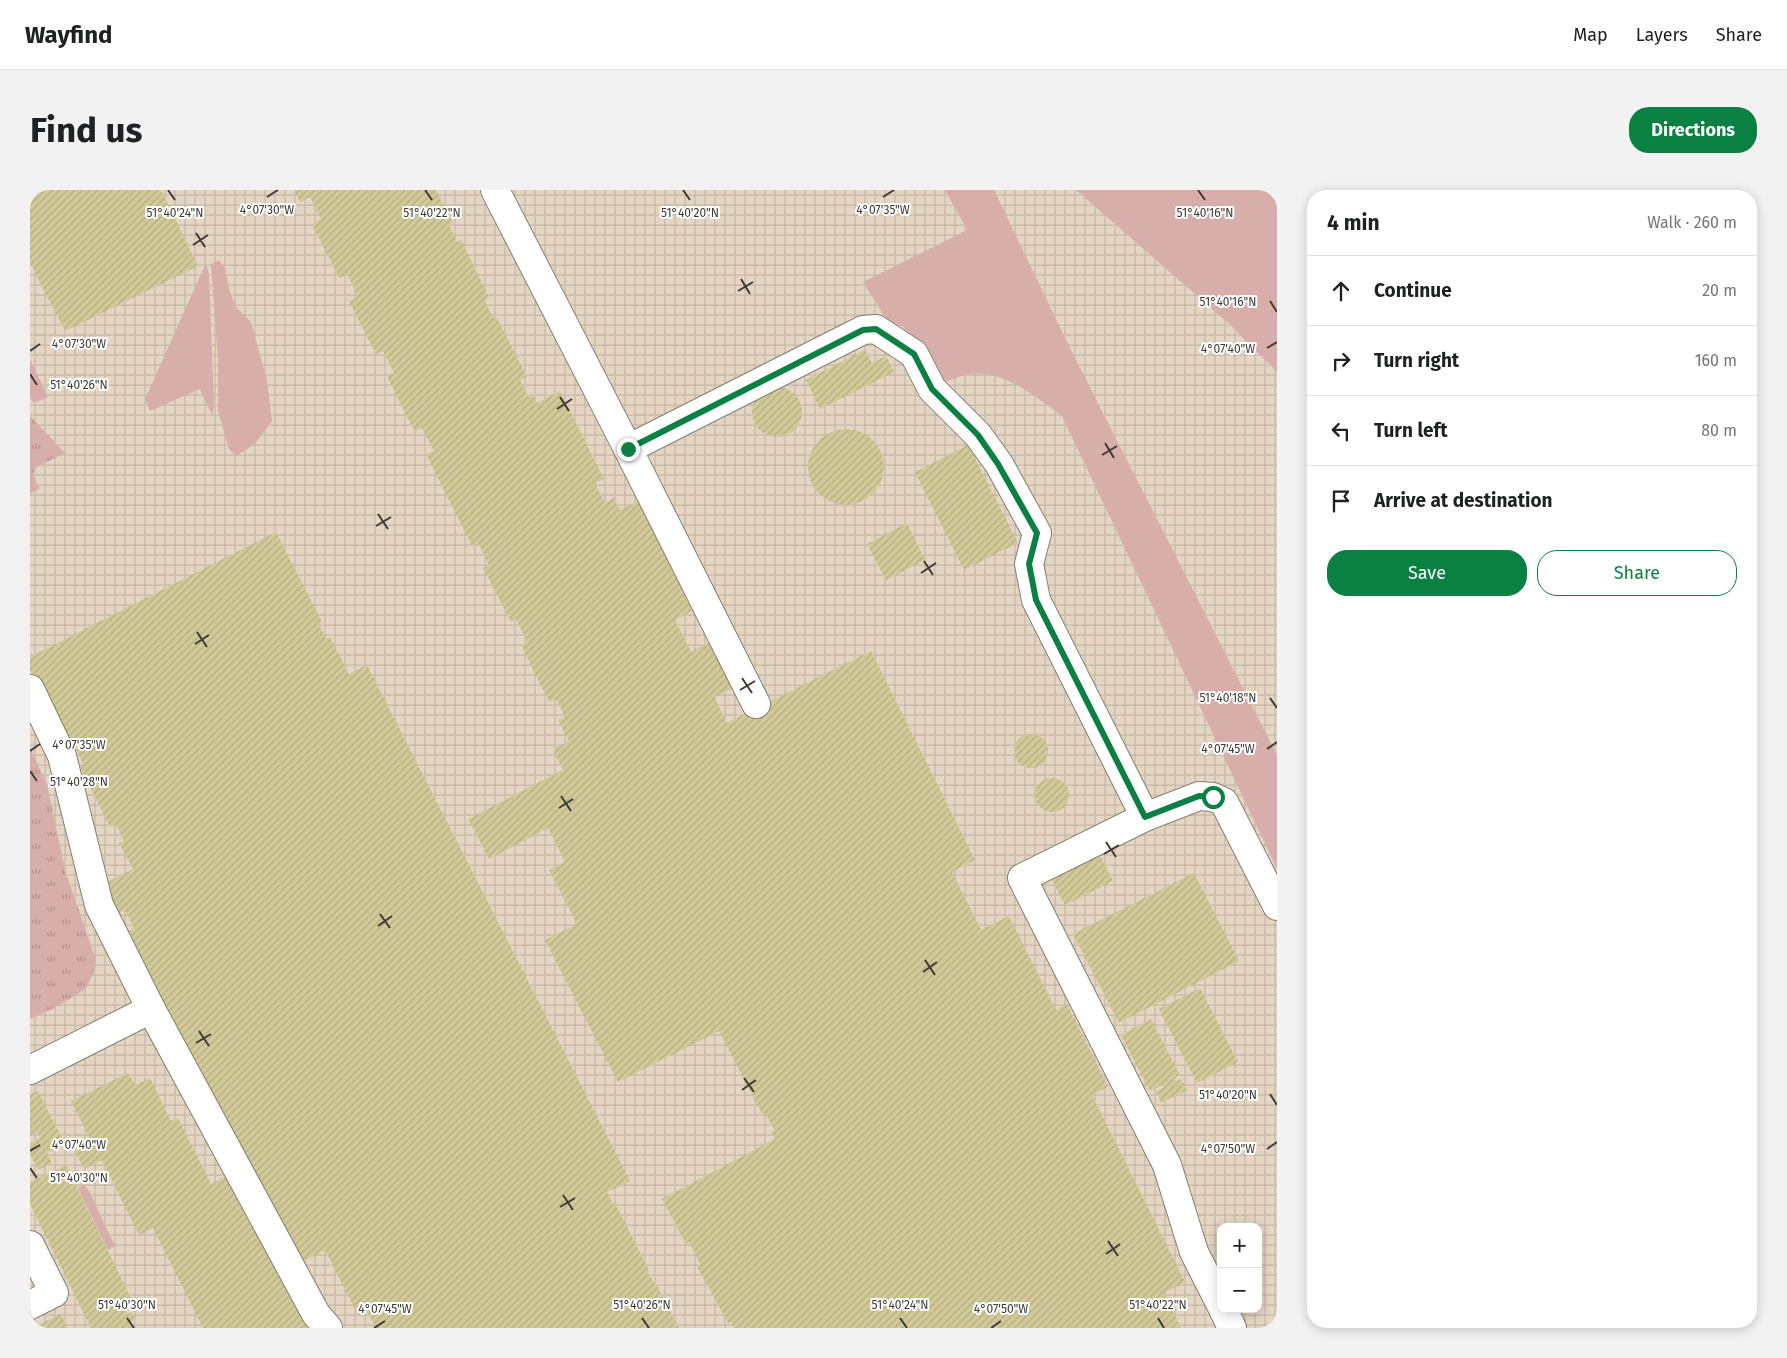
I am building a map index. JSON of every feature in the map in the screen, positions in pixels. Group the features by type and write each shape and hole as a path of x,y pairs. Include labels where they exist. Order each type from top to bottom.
{"lane":[{"path":"495,190 756,704"},
{"path":"628,449 863,330 876,329 914,354 932,389 978,435 998,464 1037,533 1029,564 1036,600 1145,817"},
{"path":"30,689 62,756 99,905 151,1009 316,1314 328,1328"},
{"path":"1217,1297 1194,1252 1167,1165 1022,878 1145,817 1199,796 1213,797 1224,802 1277,906"},
{"path":"30,1070 151,1009"},
{"path":"30,1305 54,1293 31,1248"},
{"path":"1225,1313 1232,1328"}],"shaded area":[{"path":"30,190 1277,190 1277,1328 30,1328"}],"green space":[{"path":"945,190 994,190 1070,348 1277,755 1277,869 1062,416 1030,393 1007,380 994,376 969,374 939,384 913,337 901,325 888,322 863,282 967,230"},
{"path":"1076,190 1277,190 1277,372 1227,322"},
{"path":"219,260 225,268 235,306 251,322 267,380 272,421 254,445 236,456 229,449 218,411 218,360 211,264"},
{"path":"206,263 209,275 214,406 212,415 200,389 150,411 145,399"},
{"path":"30,359 48,397 34,403 30,398"},
{"path":"30,416 65,453 35,468 34,478 40,488 30,494"},
{"path":"30,748 47,785 66,873 96,960 93,974 86,989 54,1008 30,1019"},
{"path":"84,1185 88,1189 115,1246 108,1250 78,1188"}],"building":[{"path":"30,190 161,190 198,266 65,331 30,263"},
{"path":"294,190 436,190 453,223 449,225 457,242 461,240 489,297 484,300 494,319 497,318 527,377 520,380 528,397 533,395 537,403 560,391 604,479 595,483 605,503 614,498 620,510 638,501 692,611 675,620 691,652 712,641 735,687 714,697 727,723 871,651 975,860 952,872 981,930 1009,916 1056,1010 1067,1004 1108,1087 1092,1095 1185,1282 1164,1293 1181,1328 734,1328 731,1322 728,1323 697,1266 700,1264 689,1242 686,1244 662,1199 775,1139 771,1132 775,1131 765,1113 762,1114 719,1031 618,1082 545,940 577,924 549,870 565,862 548,828 489,859 468,819 563,770 553,750 569,741 558,720 565,717 556,699 549,702 521,645 527,642 516,619 511,622 483,568 489,565 478,543 472,546 426,454 434,451 422,428 415,432 387,377 394,373 383,351 376,354 349,301 358,296 347,274 339,278 312,224 321,219 310,197 300,202"},
{"path":"865,350 872,363 886,356 894,372 820,409 806,380"},
{"path":"777,387 795,394 802,412 795,430 777,437 759,430 752,412 759,394"},
{"path":"839,429 853,429 867,435 878,446 884,460 881,482 873,494 853,505 839,505 825,499 814,488 808,474 808,460 814,446 825,435"},
{"path":"968,445 1018,543 964,570 915,472"},
{"path":"907,523 925,560 886,580 867,544"},
{"path":"276,532 322,622 319,624 326,639 330,637 349,674 367,665 630,1181 607,1192 614,1206 616,1205 649,1270 647,1271 655,1282 679,1328 376,1328 367,1311 358,1315 325,1250 297,1265 278,1240 127,932 134,928 125,910 117,915 102,885 133,869 119,843 124,841 116,824 110,827 80,767 84,766 75,747 71,750 30,670 30,657"},
{"path":"1031,734 1038,735 1043,739 1047,744 1047,758 1043,763 1038,767 1031,768 1024,767 1019,763 1015,758 1014,751 1015,744 1019,739 1024,735"},
{"path":"1052,778 1064,783 1069,795 1064,807 1052,812 1040,807 1035,795 1040,783"},
{"path":"1100,855 1113,881 1065,905 1052,880"},
{"path":"1194,873 1239,961 1119,1023 1073,934"},
{"path":"1200,988 1238,1062 1197,1083 1159,1009"},
{"path":"1151,1019 1180,1075 1173,1079 1174,1082 1181,1079 1187,1090 1161,1103 1156,1091 1164,1087 1162,1085 1150,1091 1121,1035"},
{"path":"128,1073 135,1085 150,1078 171,1121 178,1118 211,1184 227,1176 233,1190 239,1187 291,1298 295,1296 311,1328 203,1328 153,1228 139,1235 102,1160 84,1169 75,1152 84,1147 82,1143 90,1139 71,1101"},
{"path":"38,1091 65,1144 47,1153 52,1163 38,1170 30,1154 30,1143 40,1138 37,1132 30,1136 30,1094"},
{"path":"66,1165 131,1298 122,1303 127,1314 132,1312 135,1320 131,1322 134,1328 91,1328 30,1204 30,1182"},
{"path":"61,1314 68,1328 32,1328"}],"route":[{"path":"628,449 863,330 876,329 914,354 932,389 978,435 998,464 1037,533 1029,564 1036,600 1145,817 1199,796 1213,797"}]}
